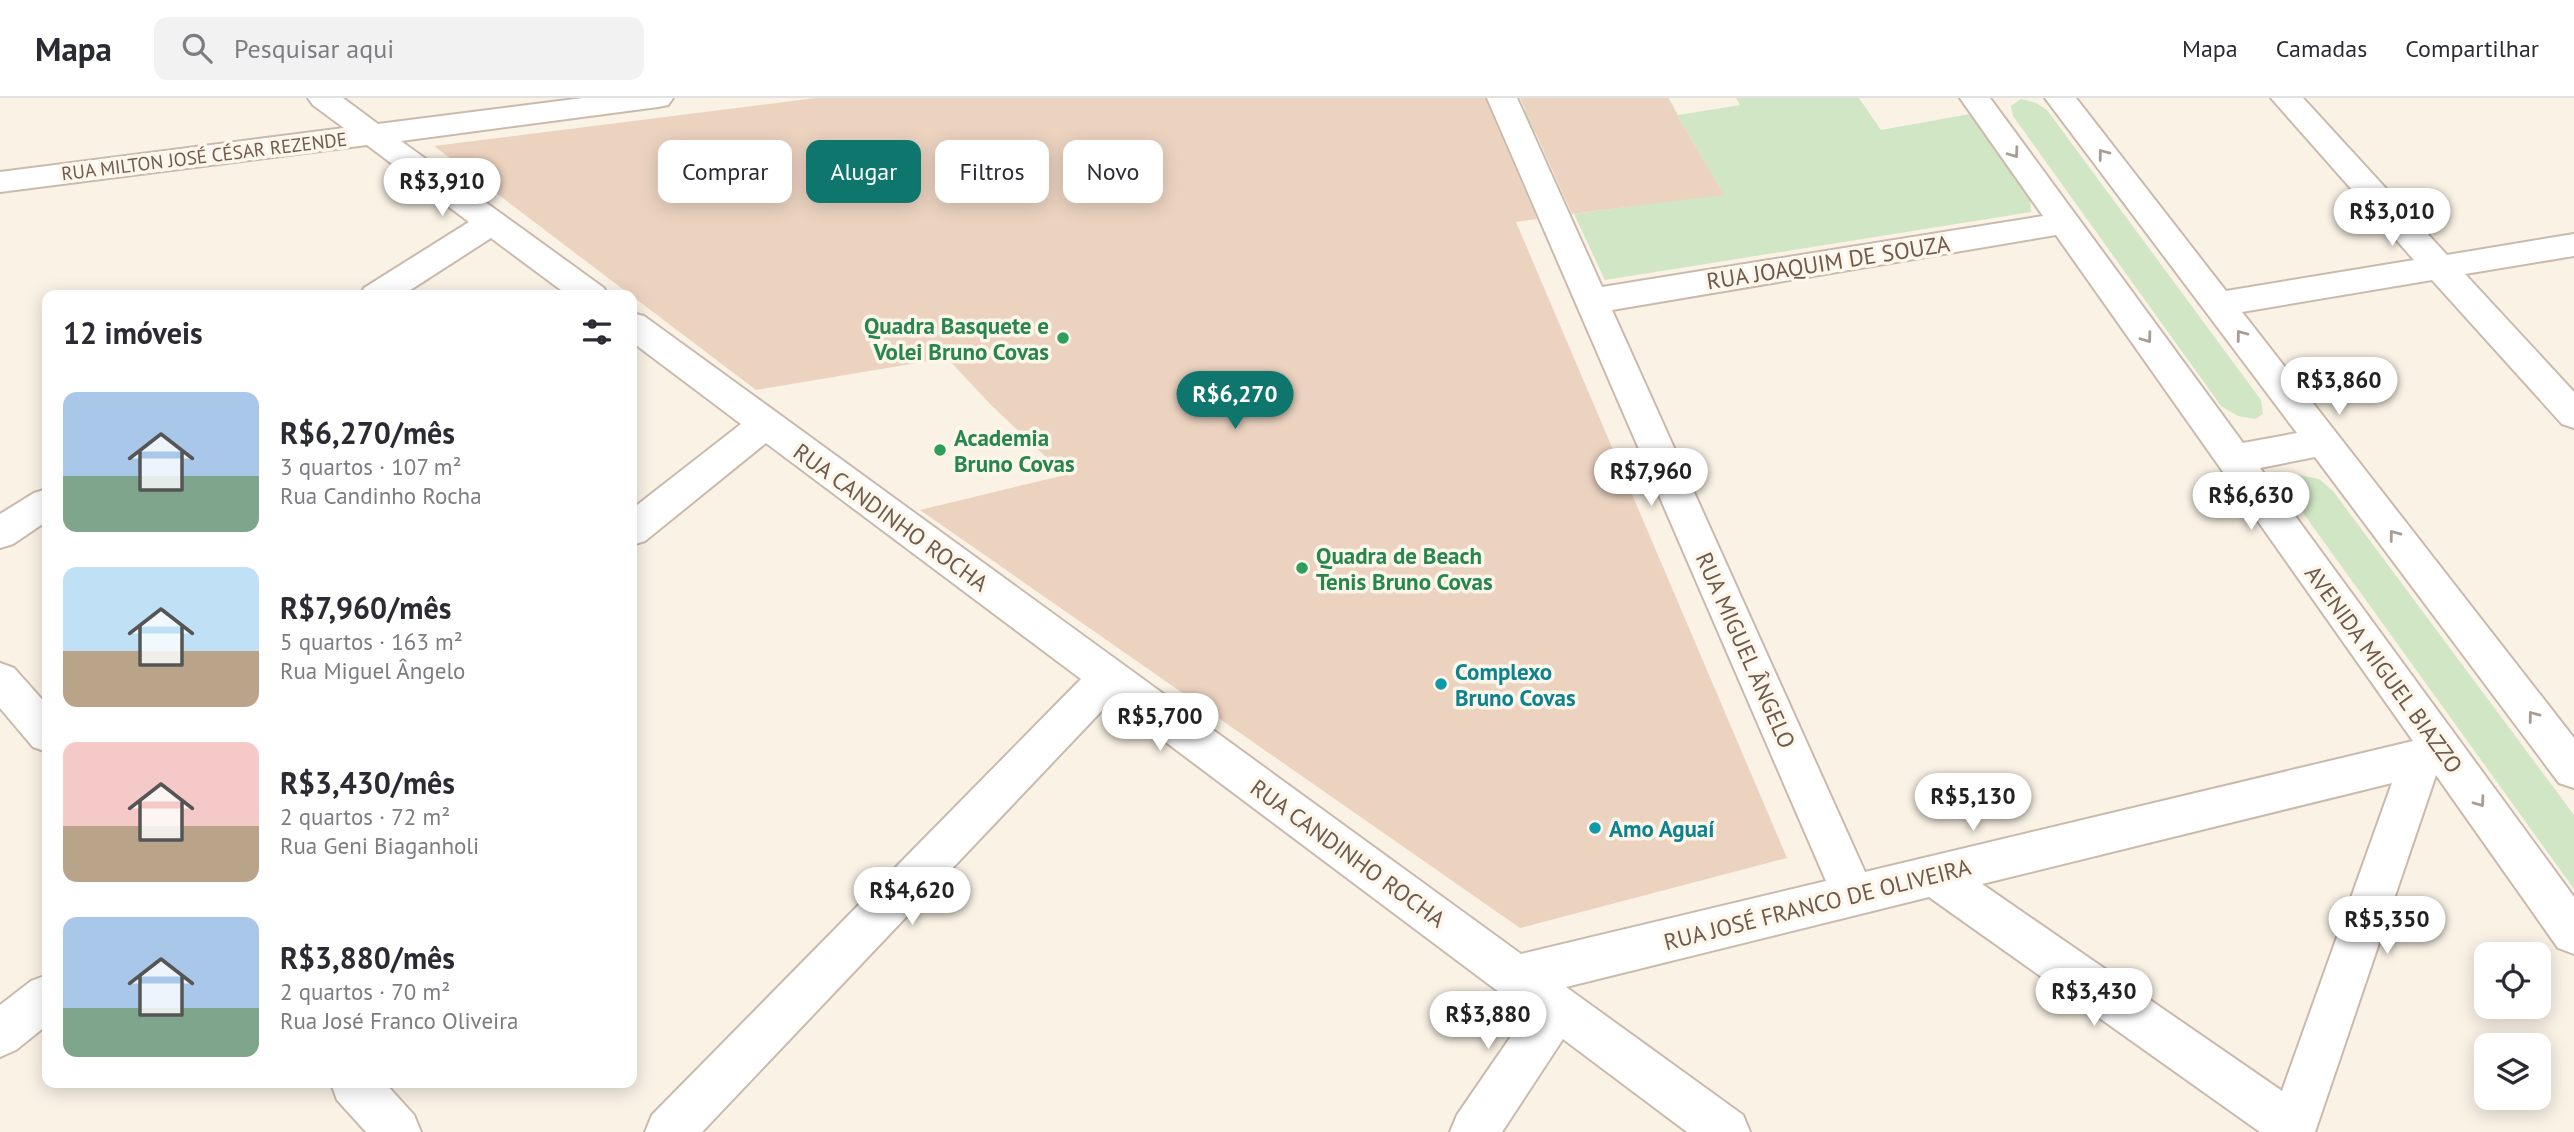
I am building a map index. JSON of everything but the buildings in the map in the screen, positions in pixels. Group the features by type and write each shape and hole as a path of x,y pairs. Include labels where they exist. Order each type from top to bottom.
{"street":[{"path":"323,98 584,290"},
{"path":"406,130 412,98"},
{"name":"RUA MILTON JOSÉ CÉSAR REZENDE","path":"14,180 658,98"},
{"name":"RUA MIGUEL ÂNGELO","path":"1502,98 1854,895"},
{"name":"AVENIDA MIGUEL BIAZZO","path":"1975,98 2233,459 2433,754 2574,933"},
{"path":"2060,98 2574,770"},
{"path":"2286,98 2574,415"},
{"path":"0,193 14,180"},
{"path":"385,290 492,222"},
{"name":"RUA JOAQUIM DE SOUZA","path":"1592,302 2064,223"},
{"path":"2218,304 2574,245"},
{"name":"RUA CANDINHO ROCHA","path":"637,329 1726,1132"},
{"path":"637,526 765,424"},
{"path":"2233,459 2323,442"},
{"path":"0,533 42,506"},
{"path":"669,1132 1109,677"},
{"path":"0,680 42,728"},
{"path":"1933,876 2292,1130 2433,754"},
{"name":"RUA JOSÉ FRANCO DE OLIVEIRA","path":"1516,977 2433,754"},
{"path":"0,1034 42,1001"},
{"path":"1474,1132 1557,1008"},
{"path":"359,1088 397,1132"}],"green space":[{"path":"1630,98 1669,98 1678,115 1740,105 1736,98 1859,98 1881,130 1970,114 2030,198 2031,212 1605,280 1574,214 1723,194 1677,115 1534,133 1523,110"},
{"path":"2021,99 2036,103 2047,110 2261,400 2263,414 2255,419 2238,416 2221,406 2013,116 2011,106"},
{"path":"2299,475 2319,479 2333,491 2574,815 2574,889 2293,499 2289,484"}],"place":[{"name":"Quadra Basquete e Volei Bruno Covas","path":"1063,338"},
{"name":"Academia Bruno Covas","path":"940,450"},
{"name":"Quadra de Beach Tenis Bruno Covas","path":"1302,568"},
{"name":"Complexo Bruno Covas","path":"1441,684"},
{"name":"Amo Aguaí","path":"1595,828"}]}
